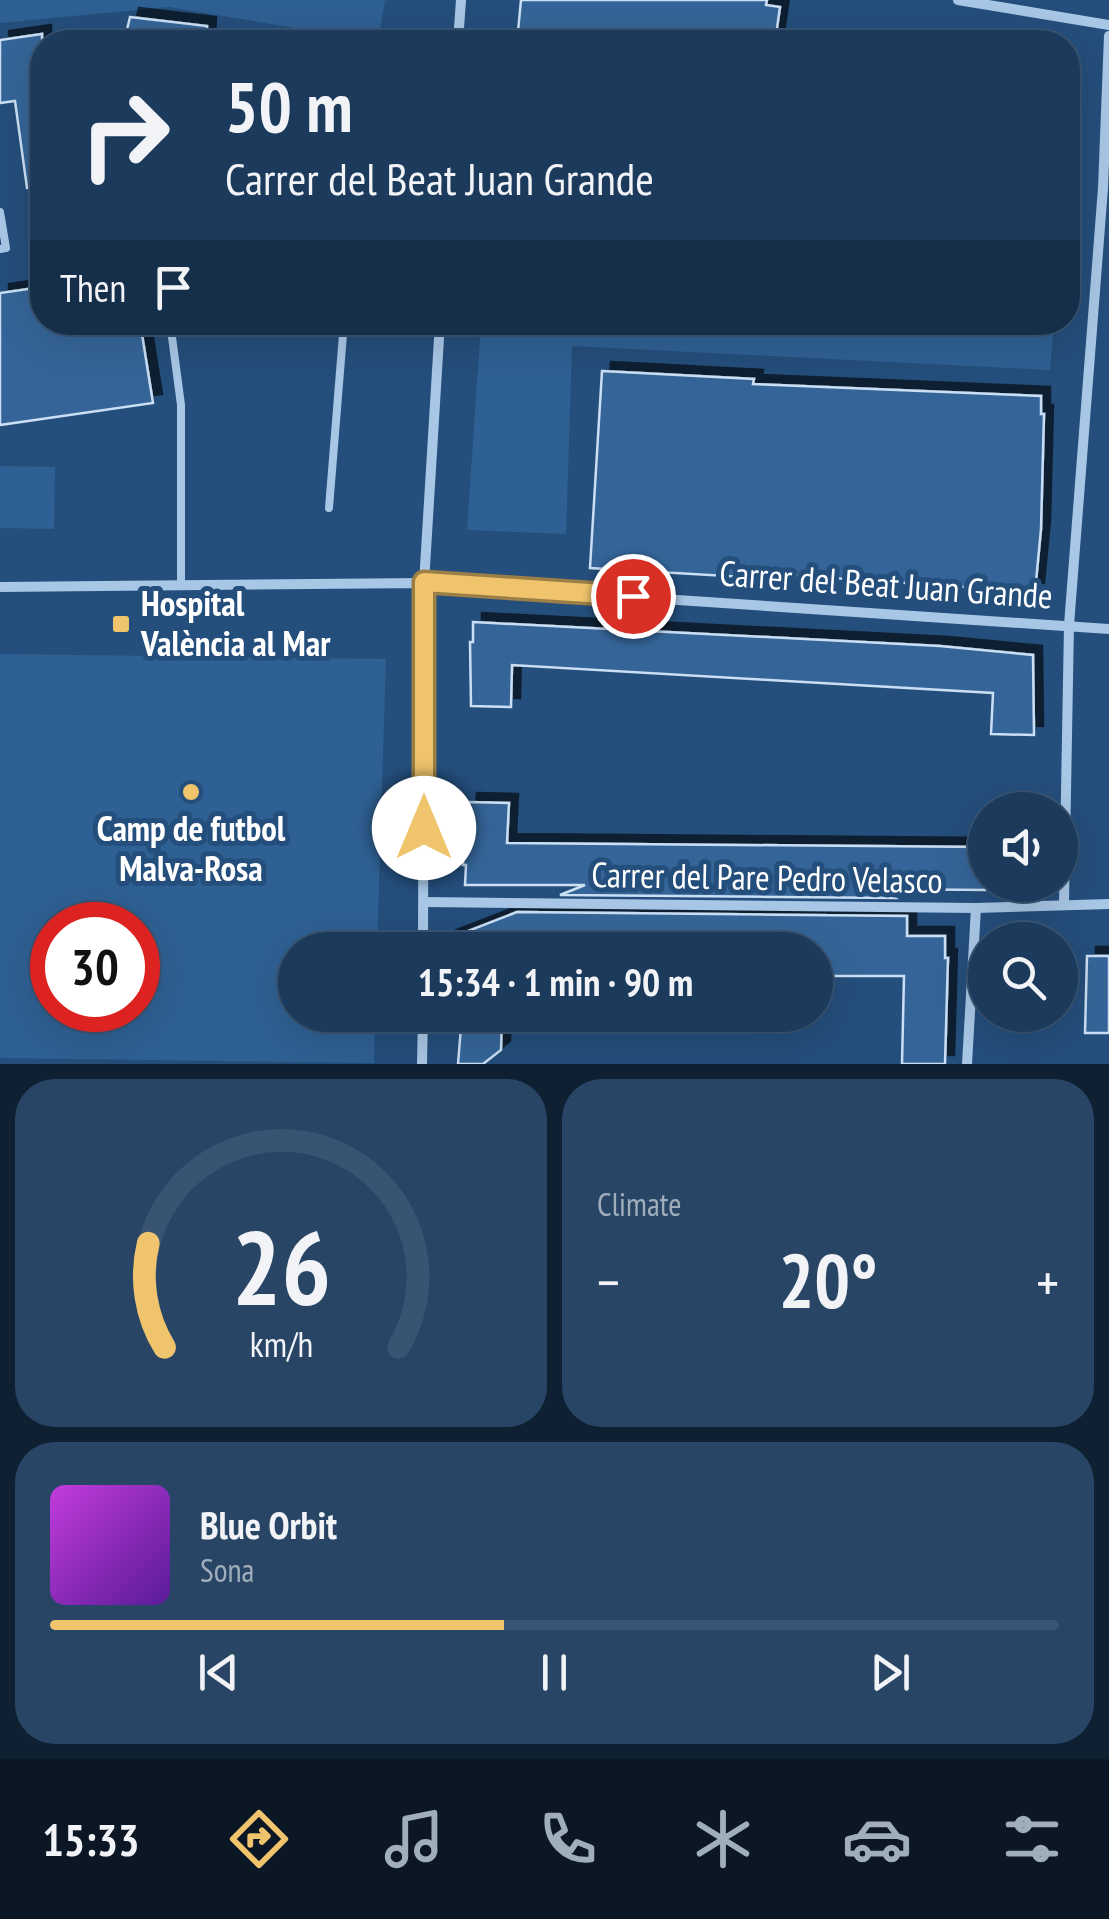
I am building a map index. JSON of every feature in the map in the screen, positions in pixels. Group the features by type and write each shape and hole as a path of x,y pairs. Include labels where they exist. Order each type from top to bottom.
{"street":[{"path":"459,30 461,0"},
{"path":"958,0 1109,25"},
{"path":"1064,903 1069,625 1103,188 1109,36"},
{"path":"424,932 424,582 439,335"},
{"name":"Carrer del Beat Juan Grande","path":"0,587 424,582 1109,630"},
{"name":"Carrer del Pare Pedro Velasco","path":"424,902 976,908 1109,904"},
{"path":"967,1064 976,908"},
{"path":"422,1032 422,1064"}],"lane":[{"path":"0,212 6,248 0,249"},
{"path":"172,335 181,405 181,585"},
{"path":"329,508 343,335"}],"shaded area":[{"path":"0,0 385,0 380,30 306,30 169,7 0,23"},
{"path":"480,335 1053,335 1050,370 572,346 566,534 467,530"},
{"path":"0,466 55,467 54,529 0,528"},
{"name":"Camp de futbol Malva-Rosa","path":"0,654 386,659 378,932 278,932 278,1032 375,1032 374,1063 0,1058"}],"building":[{"path":"521,0 767,0 766,5 780,7 777,30 518,30"},
{"path":"130,17 207,26 207,30 127,30"},
{"path":"30,36 30,188 15,101 0,103 0,40"},
{"path":"30,289 30,335 142,335 153,403 0,425 0,293"},
{"path":"602,371 754,379 753,384 1041,396 1041,529 1035,592 743,572 743,577 590,568"},
{"path":"473,622 940,646 1033,655 1034,735 991,734 993,693 512,665 511,707 471,706"},
{"path":"468,802 509,803 507,843 968,847 968,890 882,889 895,898 560,895 585,885 465,885"},
{"path":"517,912 907,916 907,936 945,936 945,1064 902,1064 904,976 833,976 833,932 465,932"},
{"path":"1087,956 1109,956 1109,1033 1085,1033"},
{"path":"461,1032 502,1032 501,1050 483,1064 458,1064"}],"place":[{"name":"Hospital València al Mar","path":"121,624"},
{"name":"Camp de futbol Malva-Rosa","path":"191,792"}],"route":[{"path":"424,828 424,582 633,596"}]}
